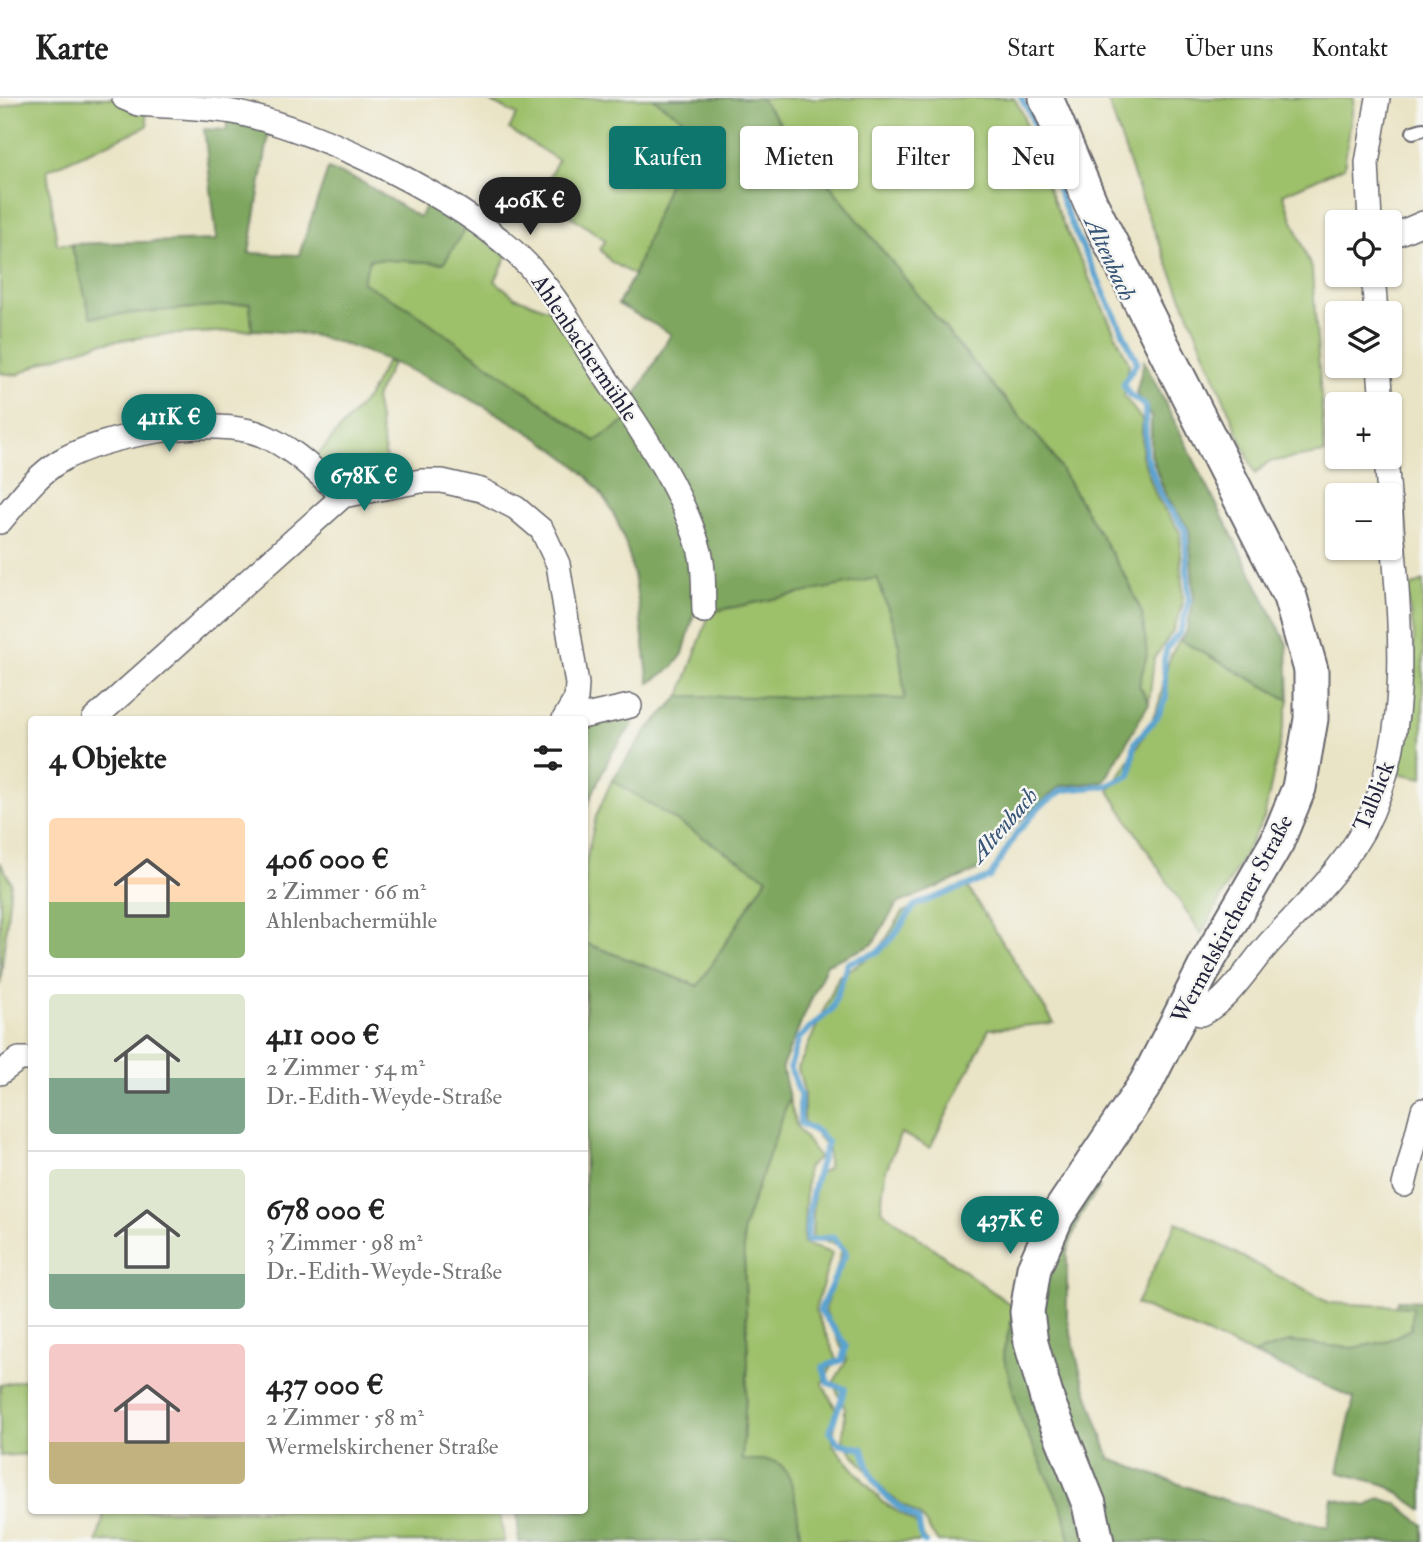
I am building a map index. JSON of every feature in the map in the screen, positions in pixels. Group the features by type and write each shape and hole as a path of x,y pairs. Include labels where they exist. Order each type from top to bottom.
{"street":[{"name":"Ahlenbachermühle","path":"124,98 138,104 238,113 318,138 422,189 510,249 527,265 576,328 592,358 669,477 700,550 704,611"},
{"name":"Wermelskirchener Straße","path":"1046,98 1091,204 1290,597 1311,670 1311,719 1298,788 1277,842 1209,959 1146,1083 1057,1216 1034,1268 1027,1312 1031,1343 1048,1402 1086,1493 1097,1542"},
{"path":"1369,210 1367,163 1378,98"},
{"path":"1402,232 1423,223"},
{"path":"0,522 40,477 72,456 116,441 210,428 261,435 306,462 343,496"},
{"path":"97,716 343,496 407,482 452,483 502,500 542,530 558,564 577,684 576,699 566,716"},
{"name":"Talblick","path":"1185,1010 1201,1014 1222,999 1255,957 1324,883 1362,832 1388,771 1399,697 1393,560"},
{"path":"585,716 629,706"},
{"path":"0,1073 19,1059 28,1059"},
{"path":"1404,1185 1423,1110"}],"green space":[{"path":"30,98 117,98 145,110 148,126 47,170 57,244 71,244 91,317 250,303 252,330 160,335 101,343 45,361 17,375 0,373 0,108"},
{"path":"483,98 652,98 691,124 609,126 609,189 666,189 634,275 610,261 600,249 605,240 540,194 558,160 509,129 517,115"},
{"path":"652,98 760,98 782,126 740,126 740,189 833,189 964,352 1050,451 1128,581 1142,613 1147,654 1139,685 1149,703 1104,782 1061,786 1011,828 981,869 897,904 872,945 827,964 782,1066 789,1098 743,1229 748,1361 742,1460 775,1462 788,1474 795,1497 801,1542 519,1542 517,1514 588,1514 588,944 698,986 767,878 612,780 647,730 680,696 905,699 898,638 877,578 710,612 707,549 630,405 671,334 618,304 634,275 666,189 726,189 726,126 690,126"},
{"path":"760,98 1014,98 1023,114 1026,126 988,126 988,189 1049,189 1129,363 1124,396 1142,420 1142,456 1157,498 1180,532 1183,603 1173,631 1154,659 1149,703 1139,685 1147,654 1142,613 1128,581 1050,451 964,352 833,189 858,189 858,126 782,126"},
{"path":"1107,98 1354,98 1344,167 1283,194 1312,271 1325,453 1268,462 1255,474 1146,211"},
{"path":"227,116 270,127 249,253 299,255 328,169 360,181 419,217 429,201 466,227 444,263 370,259 362,282 410,309 595,441 628,420 693,551 697,603 683,654 672,668 649,683 634,576 623,535 607,503 593,483 576,466 522,428 449,388 373,355 310,335 252,330 250,303 91,317 71,244 217,240 204,129 227,130"},
{"path":"466,227 507,256 495,281 515,297 556,312 628,420 595,441 410,309 362,282 370,259 444,263"},
{"path":"387,361 392,364 375,398 389,476 351,488 313,460 368,397"},
{"path":"1144,361 1287,644 1289,700 1180,640 1186,633 1194,599 1189,529 1165,494 1151,454 1151,417 1136,393"},
{"path":"877,577 898,638 905,699 680,696 710,612"},
{"path":"1423,581 1423,778 1397,773 1414,710 1414,634 1406,589"},
{"path":"1180,640 1289,700 1264,818 1201,934 1109,791 1151,721 1159,702 1170,657"},
{"path":"631,714 633,724 611,754 588,804 588,724"},
{"path":"612,780 767,878 698,986 588,944 588,852 596,816"},
{"path":"0,862 11,882 0,985"},
{"path":"966,885 1054,1023 989,1029 930,1148 901,1133 885,1173 881,1210 1015,1308 1003,1354 1021,1420 1062,1508 1071,1542 938,1542 921,1517 887,1494 843,1442 845,1408 833,1383 847,1360 825,1310 843,1246 812,1238 815,1176 828,1168 828,1148 804,1121 804,1092 798,1068 839,976 878,952 903,912"},
{"path":"789,1098 796,1125 819,1158 807,1168 803,1244 832,1253 815,1310 837,1359 822,1383 836,1409 833,1445 881,1501 915,1523 927,1542 801,1542 790,1478 742,1460 748,1361 743,1229"},
{"path":"1094,1188 1099,1188 1081,1214 1067,1252 1067,1317 1081,1375 1110,1459 1221,1499 1328,1527 1332,1499 1367,1506 1380,1498 1399,1505 1423,1525 1423,1542 1106,1542 1059,1404 1039,1316 1050,1253"},
{"path":"1177,1222 1329,1303 1414,1307 1411,1329 1385,1342 1352,1348 1289,1342 1253,1354 1136,1304"},
{"path":"1398,1300 1423,1301 1423,1510 1386,1485 1338,1472 1354,1398 1253,1354 1289,1342 1352,1348 1385,1342 1411,1329 1413,1307 1396,1306"},
{"path":"1015,1308 1088,1542 1071,1542 1062,1508 1021,1420 1003,1354"},
{"path":"28,1379 28,1454 0,1456 0,1385"},
{"path":"104,1514 500,1514 504,1542 97,1542"}],"waterway":[{"name":"Altenbach","path":"925,1542 922,1540 918,1520 888,1498 876,1483 863,1449 838,1443 830,1431 845,1389 828,1383 823,1367 842,1360 846,1345 820,1310 846,1253 833,1237 807,1241 810,1203 827,1142 819,1133 800,1123 800,1095 790,1067 799,1038 832,1009 848,963 878,952 894,936 915,905 990,877 1016,834 1039,807 1063,790 1107,786 1130,775 1135,742 1158,716 1166,697 1164,660 1167,648 1180,632 1189,601 1185,530 1161,496 1146,455 1145,406 1130,395 1123,384 1137,362 1070,221 1029,111 1021,98"}]}
